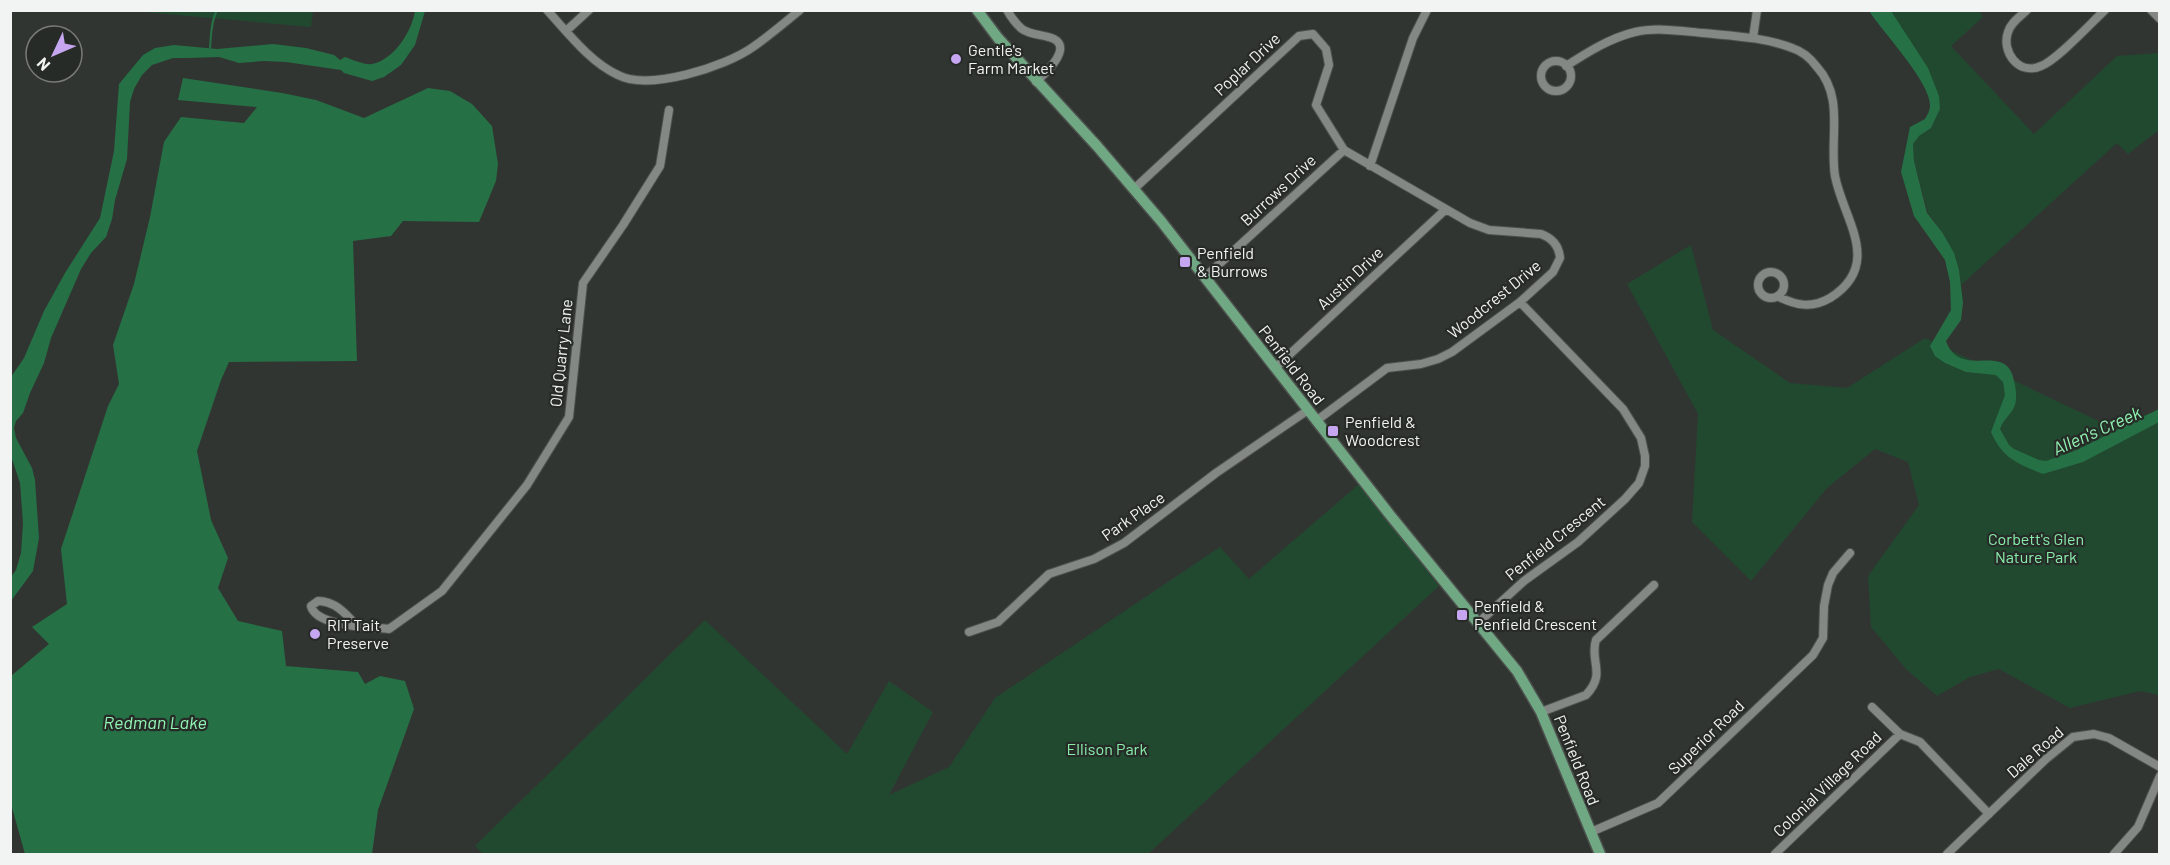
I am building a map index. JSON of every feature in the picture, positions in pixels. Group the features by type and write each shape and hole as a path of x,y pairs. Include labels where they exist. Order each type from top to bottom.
{"main road":[{"name":"Penfield Road","path":"977,10 998,38 1135,189 1421,554 1517,671 1541,712 1600,855"}],"street":[{"path":"547,10 609,71 628,80 647,82 693,72 741,55 800,10"},
{"path":"566,31 589,10"},
{"path":"1007,10 1024,30 1054,39 1059,43 1058,58 1051,68 1036,81"},
{"path":"1370,166 1413,38 1427,10"},
{"path":"1753,38 1757,10"},
{"path":"2027,10 2008,31 2007,50 2018,64 2032,69 2048,62 2105,10"},
{"path":"2151,10 2160,19"},
{"path":"1566,66 1615,39 1642,31 1664,30 1753,38 1795,48 1818,67 1831,90 1834,103 1833,148 1836,178 1858,247 1853,273 1831,297 1809,305 1797,305 1779,297"},
{"name":"Poplar Drive","path":"1135,189 1299,36 1313,34 1326,49 1329,65 1316,105 1344,150"},
{"name":"Old Quarry Lane","path":"356,625 342,610 331,603 318,601 311,606 314,612 327,621 356,625 389,629 442,591 527,485 569,417 583,283 660,166 669,110"},
{"name":"Woodcrest Drive","path":"1316,421 1387,368 1421,364 1445,356 1521,302 1556,267 1560,258 1555,243 1547,236 1484,228 1446,210 1344,150"},
{"name":"Burrows Drive","path":"1205,277 1344,150"},
{"name":"Austin Drive","path":"1275,368 1446,210"},
{"name":"Penfield Crescent","path":"1478,623 1524,581 1578,542 1625,499 1639,483 1645,466 1641,438 1623,410 1521,302"},
{"name":"Park Place","path":"969,632 998,622 1049,574 1094,559 1124,543 1216,473 1308,410"},
{"name":"Superior Road","path":"1591,832 1663,799 1804,665 1823,638 1824,606 1828,585 1833,573 1850,553"},
{"path":"1541,712 1586,695 1598,674 1593,647 1596,640 1654,585"},
{"path":"1872,707 1900,734 1920,742 1989,814"},
{"name":"Colonial Village Road","path":"1775,855 1900,734"},
{"name":"Dale Road","path":"1947,855 2046,759 2068,740 2079,735 2094,734 2109,738 2160,767"},
{"path":"2114,855 2138,827 2160,776"}],"green space":[{"path":"133,10 313,11 311,27"},
{"path":"1891,11 1979,11 1983,17 1951,46 2034,134 2117,56 2159,53 2159,130 2128,154 2117,143 1961,285 1959,270 1942,232 1928,213 1914,161 1913,144 1919,136 1931,128 1940,109"},
{"name":"Corbett's Glen Nature Park","path":"1691,245 1713,330 1790,383 1847,388 1925,338 2107,425 2159,411 2159,695 2140,691 2070,708 1999,669 1970,677 1937,696 1906,669 1871,627 1868,576 1919,505 1908,462 1875,449 1827,488 1751,581 1692,522 1698,414 1627,284"},
{"name":"Ellison Park","path":"1359,484 1439,586 1148,854 483,854 475,846 705,620 847,754 889,681 933,712 889,795 949,767 995,698 1220,547 1249,579"}],"water":[{"path":"415,11 425,11 415,45 401,65 384,77 372,81 344,73 341,70 286,62 239,63 219,57 173,58 152,65 142,75 130,102 127,159 106,237 91,253 81,269 51,338 44,363 23,413 16,421 14,428 16,438 32,468 35,480 39,538 33,571 11,601 11,577 16,570 21,553 23,523 20,483 11,456 11,377 24,358 44,311 65,273 100,218 114,151 119,84 143,55 155,48 174,45 217,49 273,44 306,48 334,55 340,60 345,57 372,64 388,57 401,44"},
{"path":"1869,11 1891,11 1928,68 1939,96 1940,109 1931,128 1919,136 1913,144 1914,161 1927,213 1942,232 1954,253 1959,270 1963,303 1961,320 1946,341 1953,353 1962,358 2002,363 2010,369 2016,402 2000,429 2009,445 2039,460 2046,461 2077,450 2159,409 2159,422 2083,462 2043,474 2012,459 2000,448 1991,432 2005,395 2003,382 1996,375 1966,372 1935,356 1930,346 1951,310 1950,282 1945,260 1914,216 1901,172 1910,127 1926,118 1930,108 1928,96 1915,72"},
{"name":"Redman Lake","path":"183,78 316,100 364,118 428,88 450,91 472,104 492,126 498,164 496,181 479,222 403,221 391,236 353,241 357,361 229,362 197,451 211,520 228,558 218,588 238,621 282,631 286,666 358,672 365,684 380,676 405,681 414,709 378,810 372,854 25,854 11,804 11,676 49,644 32,627 67,604 61,549 108,406 119,384 113,345 134,284 150,217 164,142 181,117 244,123 257,107 178,100"}],"waterway":[{"path":"210,48 212,24 217,10"}],"place":[{"name":"Gentle's Farm Market","path":"956,59"},
{"name":"Penfield & Burrows","path":"1185,262"},
{"name":"Penfield & Woodcrest","path":"1333,431"},
{"name":"Penfield & Penfield Crescent","path":"1462,615"},
{"name":"RIT Tait Preserve","path":"315,634"}],"water label":[{"name":"Allen's Creek","path":"2097,431"}]}
